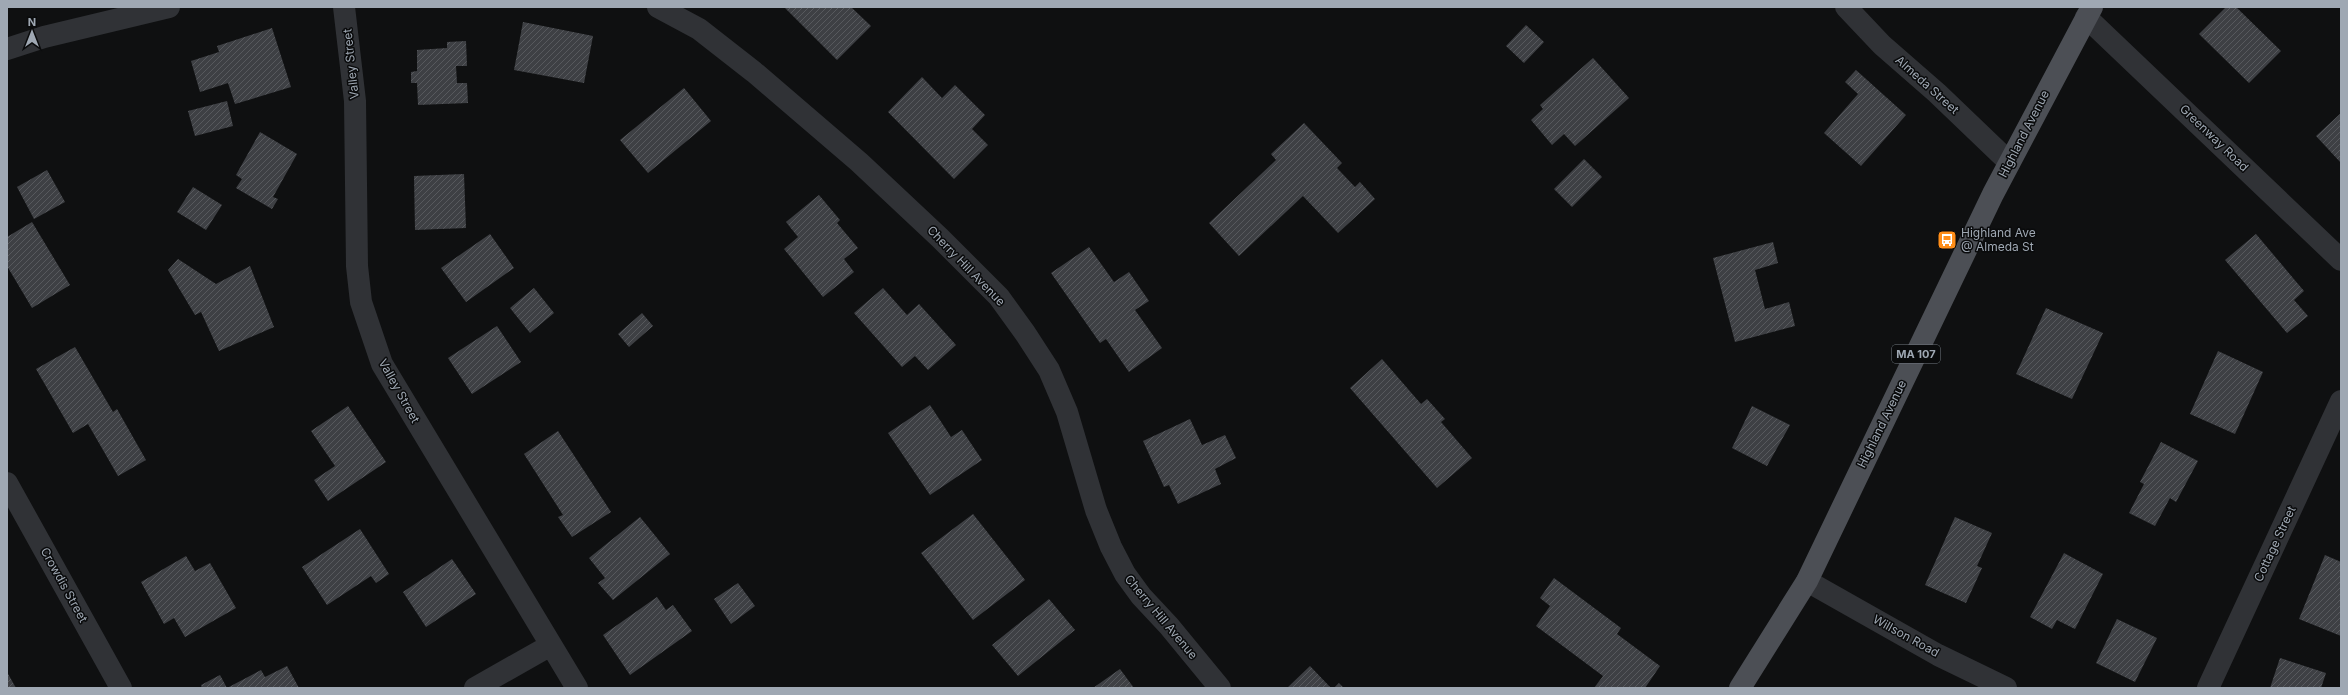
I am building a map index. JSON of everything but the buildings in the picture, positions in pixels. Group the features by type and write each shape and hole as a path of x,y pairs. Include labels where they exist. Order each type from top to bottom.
{"main road":[{"name":"Highland Avenue","path":"1740,688 1807,581 2009,162 2089,12"}],"street":[{"path":"7,49 44,37 169,7"},
{"name":"Valley Street","path":"344,7 356,101 357,266 362,302 370,333 382,364 577,688"},
{"name":"Cherry Hill Avenue","path":"658,7 699,29 760,77 888,188 999,297 1049,370 1067,412 1096,510 1110,547 1125,574 1141,596 1169,626 1220,688"},
{"name":"Almeda Street","path":"1846,7 1882,45 1937,93 2009,162"},
{"name":"Greenway Road","path":"2089,12 2341,260"},
{"name":"Cottage Street","path":"2208,688 2341,401"},
{"name":"Crowdis Street","path":"7,483 121,688"},
{"name":"Willson Road","path":"1807,581 1938,655 2006,688"},
{"path":"475,688 551,645"}],"place":[{"name":"Highland Ave @ Almeda St","path":"1947,240"}]}
